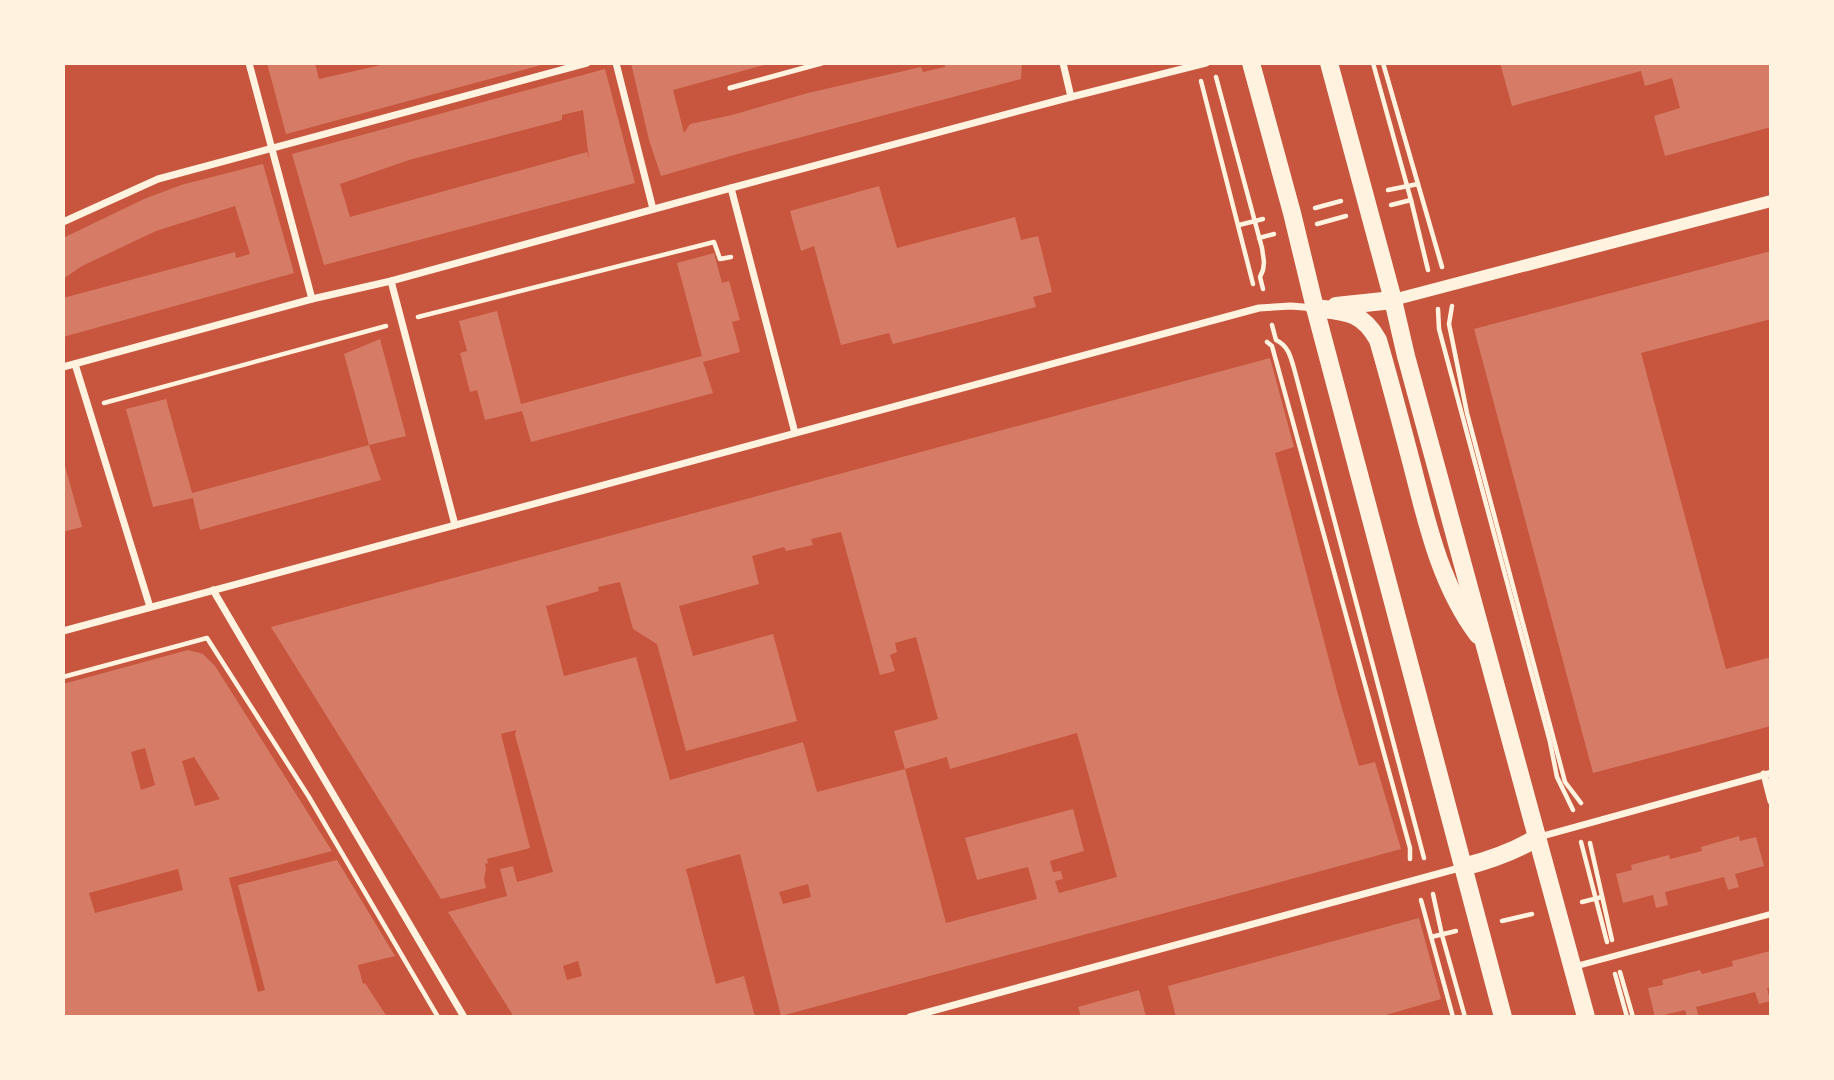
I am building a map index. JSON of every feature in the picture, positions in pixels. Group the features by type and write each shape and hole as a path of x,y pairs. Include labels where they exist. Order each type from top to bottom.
{"main road":[{"path":"1251,63 1503,1017"},
{"path":"1329,63 1586,1017"},
{"path":"1315,308 1393,300"},
{"path":"1315,308 1346,312 1364,320 1378,340 1441,566 1456,600 1486,646"},
{"path":"1463,867 1517,850 1538,837"}],"street":[{"path":"249,63 312,299"},
{"path":"63,222 158,179 587,63"},
{"path":"617,63 653,209"},
{"path":"1063,63 1072,97"},
{"path":"63,368 312,299 391,281 1206,63"},
{"path":"731,188 795,433"},
{"path":"1393,300 1771,201"},
{"path":"391,281 454,525"},
{"path":"63,631 1259,308 1315,308"},
{"path":"75,364 150,607"},
{"path":"213,590 464,1017"},
{"path":"1538,837 1768,774 1771,801"},
{"path":"910,1017 1463,867"},
{"path":"1573,967 1771,914"}],"lane":[{"path":"730,88 822,63"}],"path":[{"path":"1373,63 1429,272"},
{"path":"1383,63 1442,270"},
{"path":"1216,78 1259,238 1264,262 1261,277"},
{"path":"1190,81 1201,79 1253,284"},
{"path":"1387,190 1418,184"},
{"path":"1259,238 1411,200"},
{"path":"1313,208 1341,201"},
{"path":"1238,225 1263,219"},
{"path":"88,407 402,322 714,243 720,259 748,253"},
{"path":"1452,305 1449,324 1467,413 1565,782 1581,803"},
{"path":"1438,309 1439,329 1550,741 1557,777 1571,805"},
{"path":"1276,340 1283,344 1289,353 1295,372 1423,852"},
{"path":"1267,342 1272,346 1410,848 1410,859"},
{"path":"63,677 207,638 309,797 438,1017"},
{"path":"1589,838 1627,1017"},
{"path":"1581,840 1595,899 1633,1017"},
{"path":"1582,902 1602,897"},
{"path":"1421,900 1453,1017"},
{"path":"1435,901 1465,1017"}],"building":[{"path":"267,63 315,63 319,79 390,63 545,64 286,134"},
{"path":"631,63 771,63 673,90 684,133 690,124 921,67 923,72 945,67 944,63 1022,63 1021,79 661,176 649,140"},
{"path":"1500,63 1771,63 1771,127 1665,156 1654,116 1680,108 1672,78 1645,86 1641,71 1512,106"},
{"path":"605,69 635,183 324,265 292,154","holes":["583,110 589,159 587,152 350,217 340,184 409,160 562,120 562,115"]},
{"path":"263,164 294,273 63,337 63,298 235,252 236,258 250,254 235,206 156,231 82,266 63,279 63,238 144,199 181,185"},
{"path":"879,186 897,248 1015,217 1021,240 1038,236 1052,292 1033,297 1036,307 893,344 889,333 841,345 814,246 801,251 790,211"},
{"path":"1771,251 1771,319 1641,353 1726,669 1771,657 1771,726 1593,773 1474,329"},
{"path":"714,253 722,283 729,281 740,320 732,322 740,352 703,362 713,393 531,442 522,411 485,420 477,390 470,392 460,353 467,351 459,321 497,311 521,404 702,356 677,263"},
{"path":"380,339 406,436 369,445 344,354"},
{"path":"1270,358 1294,447 1275,453 1339,698 1359,766 1375,762 1401,849 781,1016 740,854 686,869 716,984 744,976 755,1017 514,1017 448,912 507,896 500,869 513,866 517,882 553,872 515,735 516,730 501,734 530,848 487,859 484,879 486,888 441,899 271,627","holes":["841,532 880,675 895,671 890,655 897,652 895,643 916,637 938,719 894,731 905,769 817,792 803,742 670,780 636,657 564,676 546,606 620,582 633,629 657,644 686,751 797,721 773,634 693,656 679,606 759,584 752,556 784,547 786,551 813,545 811,539","1077,733 1117,877 1059,893 1055,881 1063,879 1061,871 1053,872 1050,861 1084,851 1073,809 965,838 977,880 1028,867 1037,899 946,923 905,769 947,757 950,769","808,884 811,897 783,904 779,892","578,961 582,976 567,980 563,966"]},
{"path":"166,399 192,493 369,445 381,480 200,530 193,498 153,507 126,409"},
{"path":"63,459 82,527 63,532"},
{"path":"188,650 203,654 215,666 332,851 229,878 258,992 265,990 238,885 337,860 395,956 358,965 363,984 365,983 387,1017 63,1017 63,684","holes":["145,748 155,785 141,790 131,752","194,757 220,799 195,806 182,761","178,869 183,890 95,913 89,893"]},
{"path":"1739,836 1740,841 1756,837 1764,866 1735,874 1739,887 1728,890 1724,877 1665,892 1668,905 1656,908 1653,895 1623,903 1616,874 1632,870 1631,865 1669,855 1670,859 1702,851 1701,847"},
{"path":"1419,918 1441,999 1379,1017 1176,1017 1168,986"},
{"path":"1770,951 1771,987 1767,988 1770,1001 1759,1004 1755,992 1696,1007 1699,1017 1687,1017 1685,1010 1655,1017 1648,988 1663,985 1662,980 1700,970 1702,974 1733,966 1732,961"},
{"path":"1139,990 1146,1017 1081,1017 1078,1007"}]}
